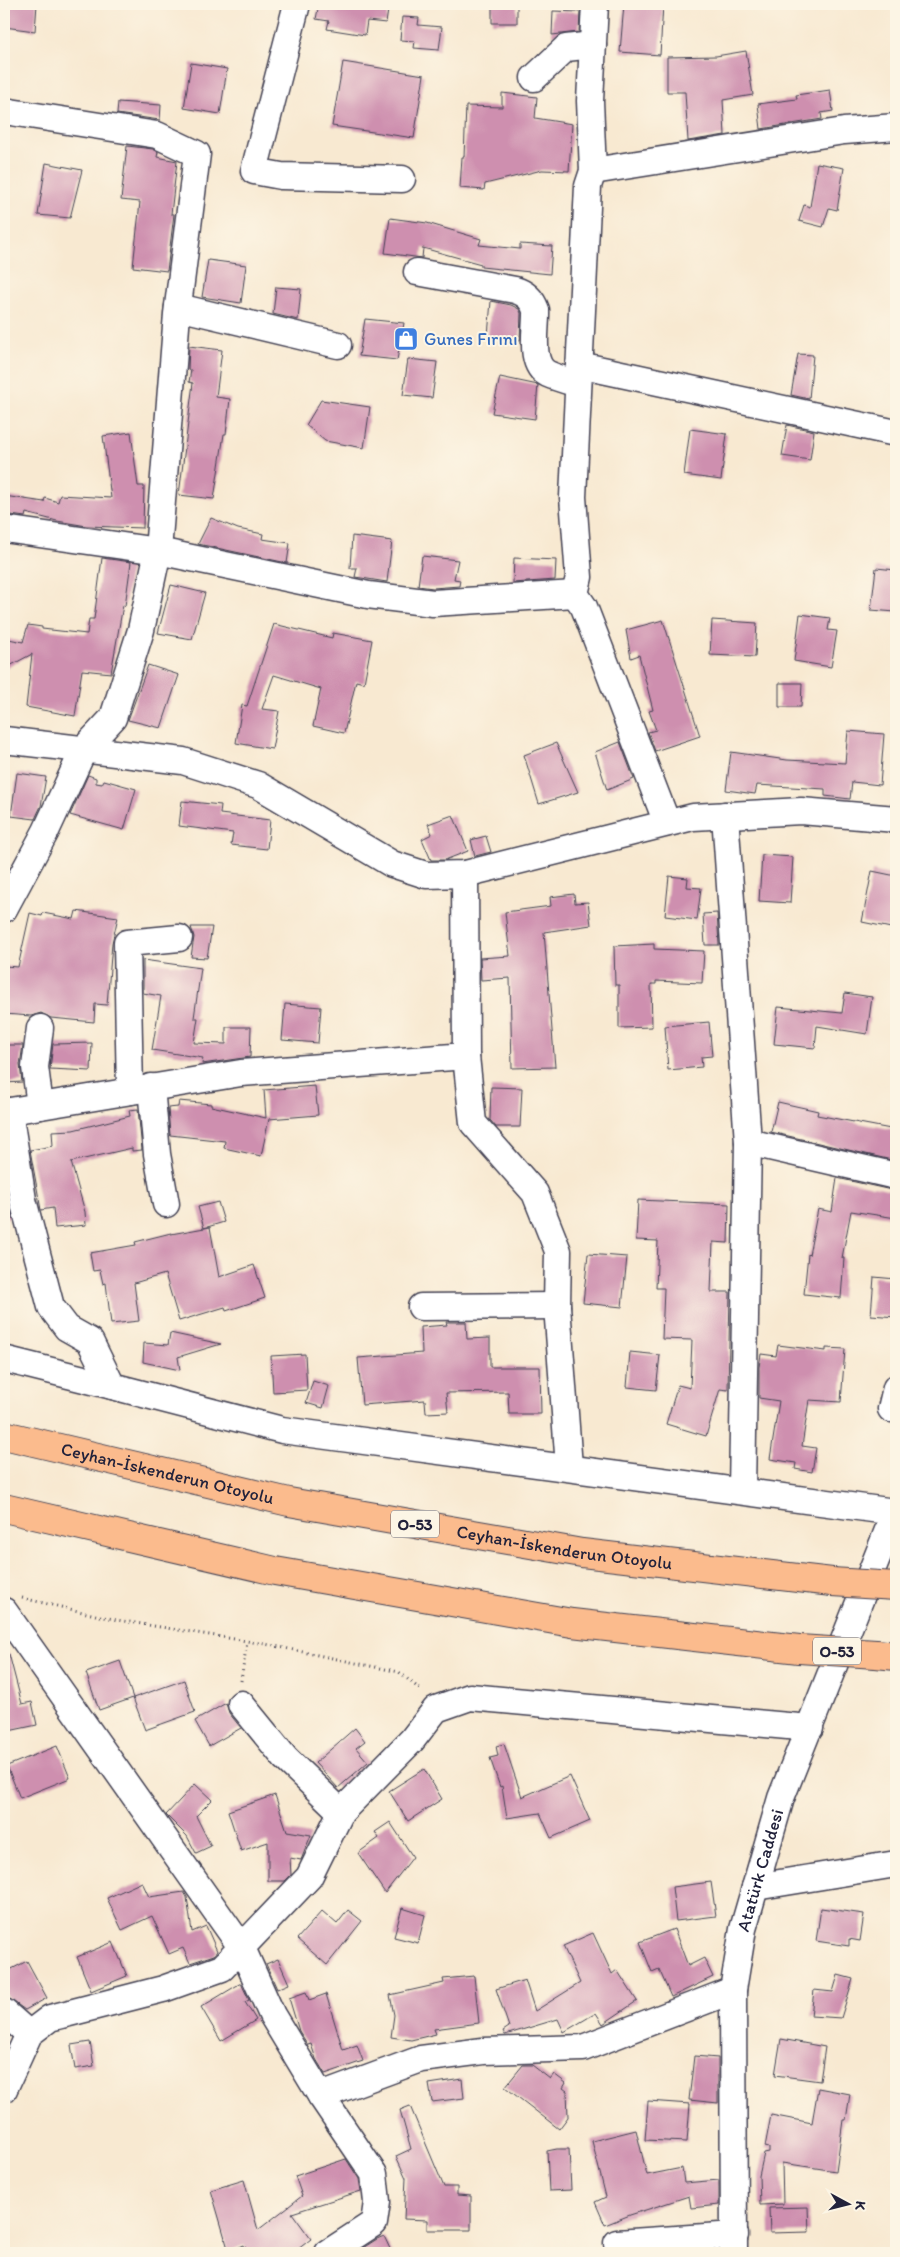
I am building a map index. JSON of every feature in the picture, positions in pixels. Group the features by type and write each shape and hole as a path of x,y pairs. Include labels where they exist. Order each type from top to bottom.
{"highway":[{"name":"Ceyhan-İskenderun Otoyolu","path":"4,1435 299,1504 582,1554 832,1582 896,1586"},
{"name":"O-53","path":"4,1508 275,1571 572,1623 799,1648 886,1655"}],"street":[{"path":"297,4 254,170 281,176 402,179"},
{"path":"595,4 590,101 593,171 588,186 573,497 579,577 576,594 584,607 667,824"},
{"path":"534,78 566,48 593,45"},
{"path":"4,111 156,135 197,154 178,307 158,551 141,630 113,718 84,749 46,831 4,909"},
{"path":"593,171 844,131 896,127"},
{"path":"417,272 514,290 526,294 536,310 536,354 539,366 548,373 579,374 896,433"},
{"path":"178,307 338,345"},
{"path":"4,529 158,551 368,594 433,603 576,594"},
{"path":"4,740 183,761 258,785 392,864 426,875 465,874 693,817 801,811 896,819"},
{"path":"725,815 748,1142 742,1490"},
{"path":"465,874 466,1056 473,1123 534,1192 558,1251 557,1306 569,1467"},
{"path":"166,1204 157,1154 141,1089 128,942 179,938"},
{"path":"40,1028 35,1066 40,1106"},
{"path":"112,1386 90,1341 67,1328 51,1307 23,1200 6,1112 241,1073 466,1056"},
{"path":"748,1142 896,1176"},
{"path":"421,1308 557,1306"},
{"path":"4,1359 282,1430 896,1511"},
{"name":"Atatürk Caddesi","path":"734,2244 733,1990 743,1929 782,1798 896,1511"},
{"path":"8,1603 242,1948 272,2015 321,2096 374,2174 377,2202 374,2223 328,2253"},
{"path":"4,2089 29,2034 50,2018 163,1990 222,1968 309,1877 341,1812 412,1740 436,1709 470,1697 810,1728"},
{"path":"241,1704 284,1758 341,1812"},
{"path":"755,1888 896,1864"},
{"path":"321,2096 421,2059 483,2051 583,2048 733,1990"},
{"path":"4,2012 29,2034"},
{"path":"617,2242 734,2244"}],"path":[{"path":"8,1603 246,1642 399,1672 425,1693 436,1709"},
{"path":"241,1704 241,1671 246,1642"}],"building":[{"path":"4,4 37,4 35,31 4,27"},
{"path":"319,4 389,4 386,23 367,21 365,35 327,29 329,21 316,19"},
{"path":"492,4 517,4 517,23 492,23"},
{"path":"624,4 663,4 660,55 620,52"},
{"path":"553,11 580,12 579,32 552,35"},
{"path":"402,17 419,18 418,25 442,27 439,50 414,48 415,41 400,40"},
{"path":"746,51 753,95 723,100 725,135 688,141 685,92 667,92 667,57 716,56"},
{"path":"343,62 424,75 414,138 332,126"},
{"path":"191,63 227,69 220,114 184,108"},
{"path":"830,90 833,111 821,113 822,119 761,129 758,104 797,99 796,95"},
{"path":"502,93 537,97 535,118 572,124 569,171 542,170 485,184 484,190 460,188 462,157 464,157 466,106 502,107"},
{"path":"118,102 161,105 160,120 117,114"},
{"path":"127,146 153,149 158,152 157,157 177,161 171,214 174,214 167,271 133,267 140,202 121,200"},
{"path":"46,163 82,170 70,218 38,215"},
{"path":"817,163 844,168 837,210 829,208 823,227 799,221 804,205 810,207"},
{"path":"390,218 427,223 481,239 479,245 520,249 520,244 552,246 550,274 481,267 481,264 423,248 422,258 385,253"},
{"path":"208,260 246,265 241,303 202,297"},
{"path":"276,287 301,289 298,320 273,314"},
{"path":"491,301 511,305 519,309 521,313 520,340 488,336"},
{"path":"365,319 404,323 397,360 359,356"},
{"path":"189,346 222,350 216,397 230,399 226,434 224,434 214,499 179,495 193,383 189,382 191,370 188,370"},
{"path":"798,354 813,355 809,399 791,395"},
{"path":"408,359 437,362 432,398 403,395"},
{"path":"500,377 538,385 535,419 492,413"},
{"path":"321,400 370,407 364,448 325,441 306,425"},
{"path":"787,425 814,431 810,460 782,456"},
{"path":"690,429 727,434 721,480 684,475"},
{"path":"131,432 138,486 144,486 143,528 87,526 26,513 25,517 4,514 4,496 44,502 45,498 58,502 60,495 111,498 103,436"},
{"path":"211,518 238,529 263,534 262,539 290,543 287,563 198,544"},
{"path":"352,536 392,541 387,582 355,577 357,568 350,568"},
{"path":"422,556 458,560 454,579 460,580 459,586 433,588 418,586"},
{"path":"102,558 131,562 125,606 123,605 111,673 82,670 75,716 26,707 32,654 4,669 4,638 23,642 28,625 42,627 42,629 87,634 89,619 94,619"},
{"path":"514,558 556,560 555,580 513,583"},
{"path":"876,568 896,570 896,612 871,610"},
{"path":"171,585 205,593 192,639 158,633"},
{"path":"800,614 830,618 828,630 837,631 831,667 794,661"},
{"path":"663,620 700,736 655,751 648,732 656,730 649,711 653,710 639,655 631,658 626,630"},
{"path":"712,620 757,623 755,657 710,655"},
{"path":"274,624 332,638 333,633 372,640 364,683 356,681 344,733 313,726 321,689 274,675 262,709 279,711 272,749 236,743 242,705 247,706"},
{"path":"148,665 179,675 161,728 128,720"},
{"path":"779,683 802,683 801,707 779,707"},
{"path":"848,731 884,734 880,785 852,782 850,799 825,796 825,789 757,785 755,794 726,790 731,752 787,760 845,763"},
{"path":"620,742 634,779 607,790 595,752"},
{"path":"556,743 578,792 539,804 524,755"},
{"path":"17,773 46,777 41,806 35,819 11,816"},
{"path":"88,775 96,778 96,783 102,784 104,780 136,789 124,830 70,815"},
{"path":"182,801 221,805 220,814 270,820 267,849 231,845 233,833 179,826"},
{"path":"453,815 468,851 445,860 431,860 422,839 432,834 428,824"},
{"path":"486,836 491,852 475,856 471,840"},
{"path":"762,855 793,857 790,903 759,901"},
{"path":"872,871 896,876 896,929 862,922"},
{"path":"669,876 688,878 687,887 701,888 697,920 665,916"},
{"path":"574,894 575,903 588,902 591,925 544,932 555,1067 512,1068 510,978 481,980 480,958 510,956 505,912 551,906 550,897"},
{"path":"76,911 118,917 112,943 107,1005 95,1004 94,1022 51,1018 41,1013 31,1016 4,1014 4,966 18,967 30,913 42,916 43,913 74,919"},
{"path":"717,913 719,945 705,945 703,914"},
{"path":"191,927 212,927 207,958 191,957 194,937"},
{"path":"654,944 654,949 704,951 702,983 656,981 656,984 651,984 652,1027 619,1028 619,985 615,985 614,946"},
{"path":"143,960 201,968 194,1018 198,1018 194,1043 226,1044 226,1027 251,1027 250,1057 202,1064 203,1058 152,1050 161,996 143,993"},
{"path":"845,993 872,997 867,1034 817,1026 815,1048 774,1044 778,1007 842,1013"},
{"path":"285,1004 321,1007 318,1043 282,1040"},
{"path":"709,1022 712,1056 701,1057 702,1067 668,1070 665,1026"},
{"path":"92,1043 91,1071 50,1069 53,1044"},
{"path":"4,1045 23,1045 20,1065 22,1082 4,1083"},
{"path":"315,1086 318,1115 269,1119 261,1156 224,1148 225,1141 170,1135 168,1108 178,1107 179,1101 211,1104 211,1106 266,1118 264,1090"},
{"path":"491,1087 522,1088 520,1127 496,1127 490,1120"},
{"path":"778,1102 818,1111 817,1115 896,1130 896,1161 771,1132"},
{"path":"138,1109 142,1150 132,1151 132,1148 71,1162 85,1212 86,1225 55,1228 53,1208 41,1210 30,1150 53,1146 52,1131 73,1130 130,1116 129,1110"},
{"path":"837,1178 896,1191 896,1218 851,1211 842,1258 844,1258 841,1298 804,1294 808,1254 818,1209 832,1212"},
{"path":"4,1181 12,1217 4,1219"},
{"path":"638,1200 729,1204 728,1243 713,1242 711,1292 730,1292 728,1390 720,1389 706,1436 666,1424 678,1385 690,1388 692,1340 662,1339 664,1288 656,1288 658,1241 636,1240"},
{"path":"218,1202 224,1222 204,1228 198,1207"},
{"path":"210,1227 219,1277 254,1265 265,1298 226,1311 225,1307 179,1321 165,1274 134,1283 139,1321 111,1324 106,1283 103,1284 100,1270 93,1271 90,1253 136,1245 135,1242 171,1233"},
{"path":"588,1254 627,1257 622,1307 583,1303"},
{"path":"874,1277 896,1279 896,1317 871,1315"},
{"path":"446,1322 466,1322 467,1339 490,1338 490,1367 540,1367 541,1414 509,1414 508,1392 446,1393 448,1412 426,1413 425,1400 362,1405 358,1358 422,1353 421,1327 447,1325"},
{"path":"170,1333 221,1344 178,1357 180,1370 143,1362 144,1343 168,1345"},
{"path":"778,1345 826,1351 826,1348 845,1349 841,1402 809,1400 802,1446 816,1448 812,1472 795,1469 796,1463 770,1459 779,1401 759,1398 759,1367 761,1354 776,1356"},
{"path":"630,1352 660,1355 656,1390 627,1387"},
{"path":"305,1354 307,1390 273,1392 271,1356"},
{"path":"313,1381 329,1386 323,1408 306,1403"},
{"path":"9,1654 22,1704 32,1702 37,1725 4,1732 4,1655"},
{"path":"120,1661 133,1698 99,1710 86,1673"},
{"path":"184,1680 195,1712 145,1730 133,1698"},
{"path":"226,1703 229,1713 241,1728 209,1746 195,1721"},
{"path":"355,1728 365,1741 356,1748 368,1762 338,1788 315,1763"},
{"path":"504,1744 522,1797 570,1776 590,1821 551,1838 540,1813 507,1818 502,1786 500,1787 490,1758 498,1756 496,1746"},
{"path":"57,1746 70,1778 20,1798 7,1766"},
{"path":"424,1769 442,1799 408,1821 389,1791"},
{"path":"195,1784 212,1800 196,1816 211,1846 196,1853 187,1836 166,1815"},
{"path":"275,1795 287,1831 311,1835 301,1860 290,1858 291,1875 285,1881 268,1881 268,1842 241,1851 228,1811"},
{"path":"390,1822 413,1857 385,1893 358,1853 379,1838 375,1832"},
{"path":"142,1882 149,1897 184,1892 187,1897 192,1932 206,1926 217,1951 214,1955 190,1963 183,1948 169,1954 152,1916 122,1930 107,1898"},
{"path":"711,1882 716,1916 676,1921 672,1887"},
{"path":"402,1908 425,1915 418,1943 394,1937"},
{"path":"821,1908 864,1914 860,1941 849,1939 849,1946 816,1941"},
{"path":"348,1910 362,1921 327,1965 297,1939 322,1911 337,1924"},
{"path":"674,1929 688,1966 704,1958 713,1977 671,1997 659,1969 652,1972 640,1942"},
{"path":"593,1933 612,1974 617,1970 637,2001 603,2024 596,2013 564,2032 558,2019 505,2035 503,2031 509,2027 496,1989 525,1980 535,2011 580,1983 563,1946"},
{"path":"113,1942 127,1976 91,1991 77,1957"},
{"path":"278,1959 289,1984 277,1989 266,1964"},
{"path":"27,1961 47,1998 25,2010 7,1997 4,1992 4,1973"},
{"path":"838,1975 853,1979 841,2018 811,2016 814,1990 833,1992"},
{"path":"474,1976 479,2023 434,2029 436,2034 411,2040 391,2037 394,2015 390,1995 444,1983 443,1979"},
{"path":"241,1983 249,2000 245,2002 256,2020 221,2041 201,2007"},
{"path":"306,1992 309,2000 326,1994 343,2050 357,2045 363,2061 325,2074 316,2059 311,2044 308,2045 299,2031 289,1998"},
{"path":"781,2039 825,2047 820,2081 775,2075"},
{"path":"90,2042 94,2066 75,2069 71,2045"},
{"path":"694,2056 718,2058 718,2103 689,2100"},
{"path":"523,2065 532,2065 550,2079 554,2074 566,2083 563,2088 567,2091 568,2117 559,2129 505,2087"},
{"path":"462,2079 464,2098 432,2102 429,2084"},
{"path":"818,2088 850,2094 846,2120 843,2120 836,2171 782,2163 783,2204 760,2205 759,2176 764,2153 769,2152 769,2148 765,2147 771,2115 812,2123"},
{"path":"648,2101 690,2104 687,2142 645,2140"},
{"path":"410,2106 444,2187 457,2187 457,2195 471,2196 471,2230 427,2230 427,2220 404,2219 406,2178 396,2156 411,2149 400,2110"},
{"path":"636,2130 647,2175 682,2168 684,2183 719,2180 719,2205 691,2208 689,2196 605,2225 595,2202 606,2197 592,2141"},
{"path":"569,2149 571,2190 549,2191 547,2151"},
{"path":"346,2159 359,2179 361,2191 292,2213 311,2239 293,2253 248,2253 244,2245 229,2252 211,2190 244,2180 258,2230 302,2196 295,2176"},
{"path":"808,2207 809,2232 770,2233 769,2208"},
{"path":"384,2236 392,2253 355,2253 377,2239"}],"place":[{"name":"Gunes Fırını","path":"406,339"}]}
